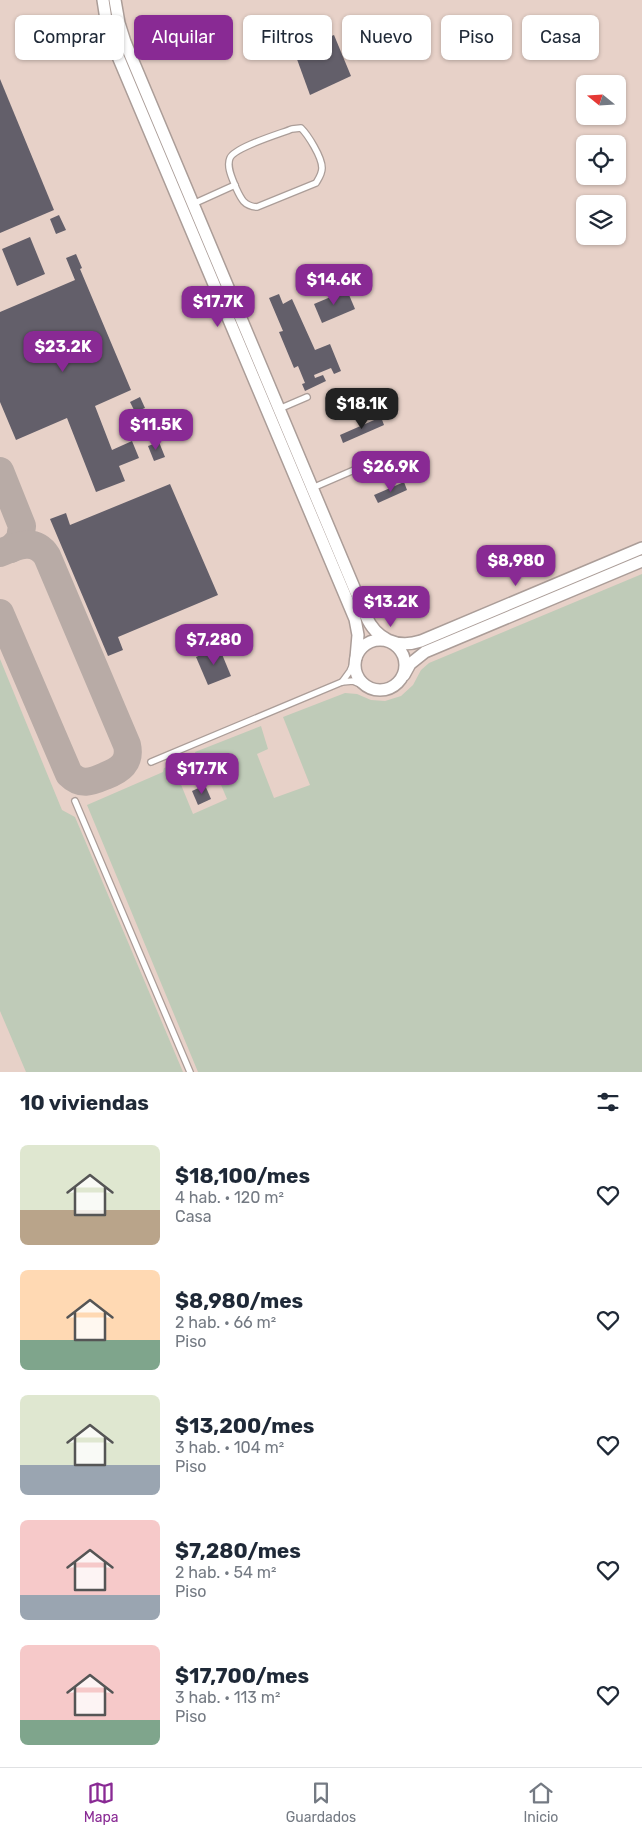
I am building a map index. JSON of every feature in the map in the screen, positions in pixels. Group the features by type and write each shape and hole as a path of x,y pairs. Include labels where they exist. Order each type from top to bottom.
{"street":[{"path":"103,0 107,26 114,47 307,490 369,622 377,633 400,649 404,655 406,668 404,675"},
{"path":"115,0 118,23 124,42 279,408 355,619 358,635 356,658 358,678 373,690 385,690 396,685 414,660 425,652 642,561"},
{"path":"356,658 363,646 368,642 382,639 402,644 421,642 642,548"}],"lane":[{"path":"301,128 308,135 322,166 321,174 316,183 257,207 248,206 242,200 235,185 229,167 229,159 236,151 292,129 301,128"},
{"path":"193,204 235,185"},
{"path":"279,408 307,397"},
{"path":"307,490 354,470"},
{"path":"342,682 356,658"},
{"path":"151,762 342,682 353,681 367,687"},
{"path":"75,801 190,1072"}],"shaded area":[{"path":"0,0 642,0 642,1072 0,1072"}],"green space":[{"path":"642,574 642,1072 198,1072 87,805 163,772 164,768 173,765 193,814 227,799 210,759 198,762 195,752 261,726 268,749 257,754 274,798 310,785 283,717 345,693 357,694 371,700 385,701 401,696 413,685 421,670 429,663"},
{"path":"0,659 62,810 75,817 183,1072 26,1072 0,1011"}],"building":[{"path":"334,35 342,54 342,60 344,60 351,76 310,95 297,60 332,60 332,36"},
{"path":"0,79 54,210 0,233"},
{"path":"59,215 66,230 56,234 50,219"},
{"path":"30,237 45,274 17,286 2,249"},
{"path":"76,254 82,268 80,269 131,390 95,406 112,450 132,441 139,458 119,466 125,481 96,492 67,418 16,440 0,402 0,312 75,280 66,258"},
{"path":"347,290 355,309 322,323 314,304"},
{"path":"279,294 283,304 292,299 315,350 330,344 341,371 334,374 331,368 314,375 315,378 323,375 326,381 305,391 302,384 305,383 298,366 294,368 279,332 283,331 269,298"},
{"path":"140,397 145,408 135,412 130,402"},
{"path":"381,417 384,425 343,443 340,435"},
{"path":"159,442 165,457 154,461 148,446"},
{"path":"404,482 407,490 378,503 374,495"},
{"path":"170,484 218,595 118,637 123,650 108,656 50,519 66,513 70,525"},
{"path":"219,647 231,676 208,685 196,657"},
{"path":"205,785 211,799 198,805 192,791"}],"taxiway":[{"path":"0,471 22,526 20,539 11,549"},
{"path":"0,553 19,546 31,545 42,550 47,556 127,745 126,761 120,768 110,774 86,782 73,778 69,774 0,613"}]}
